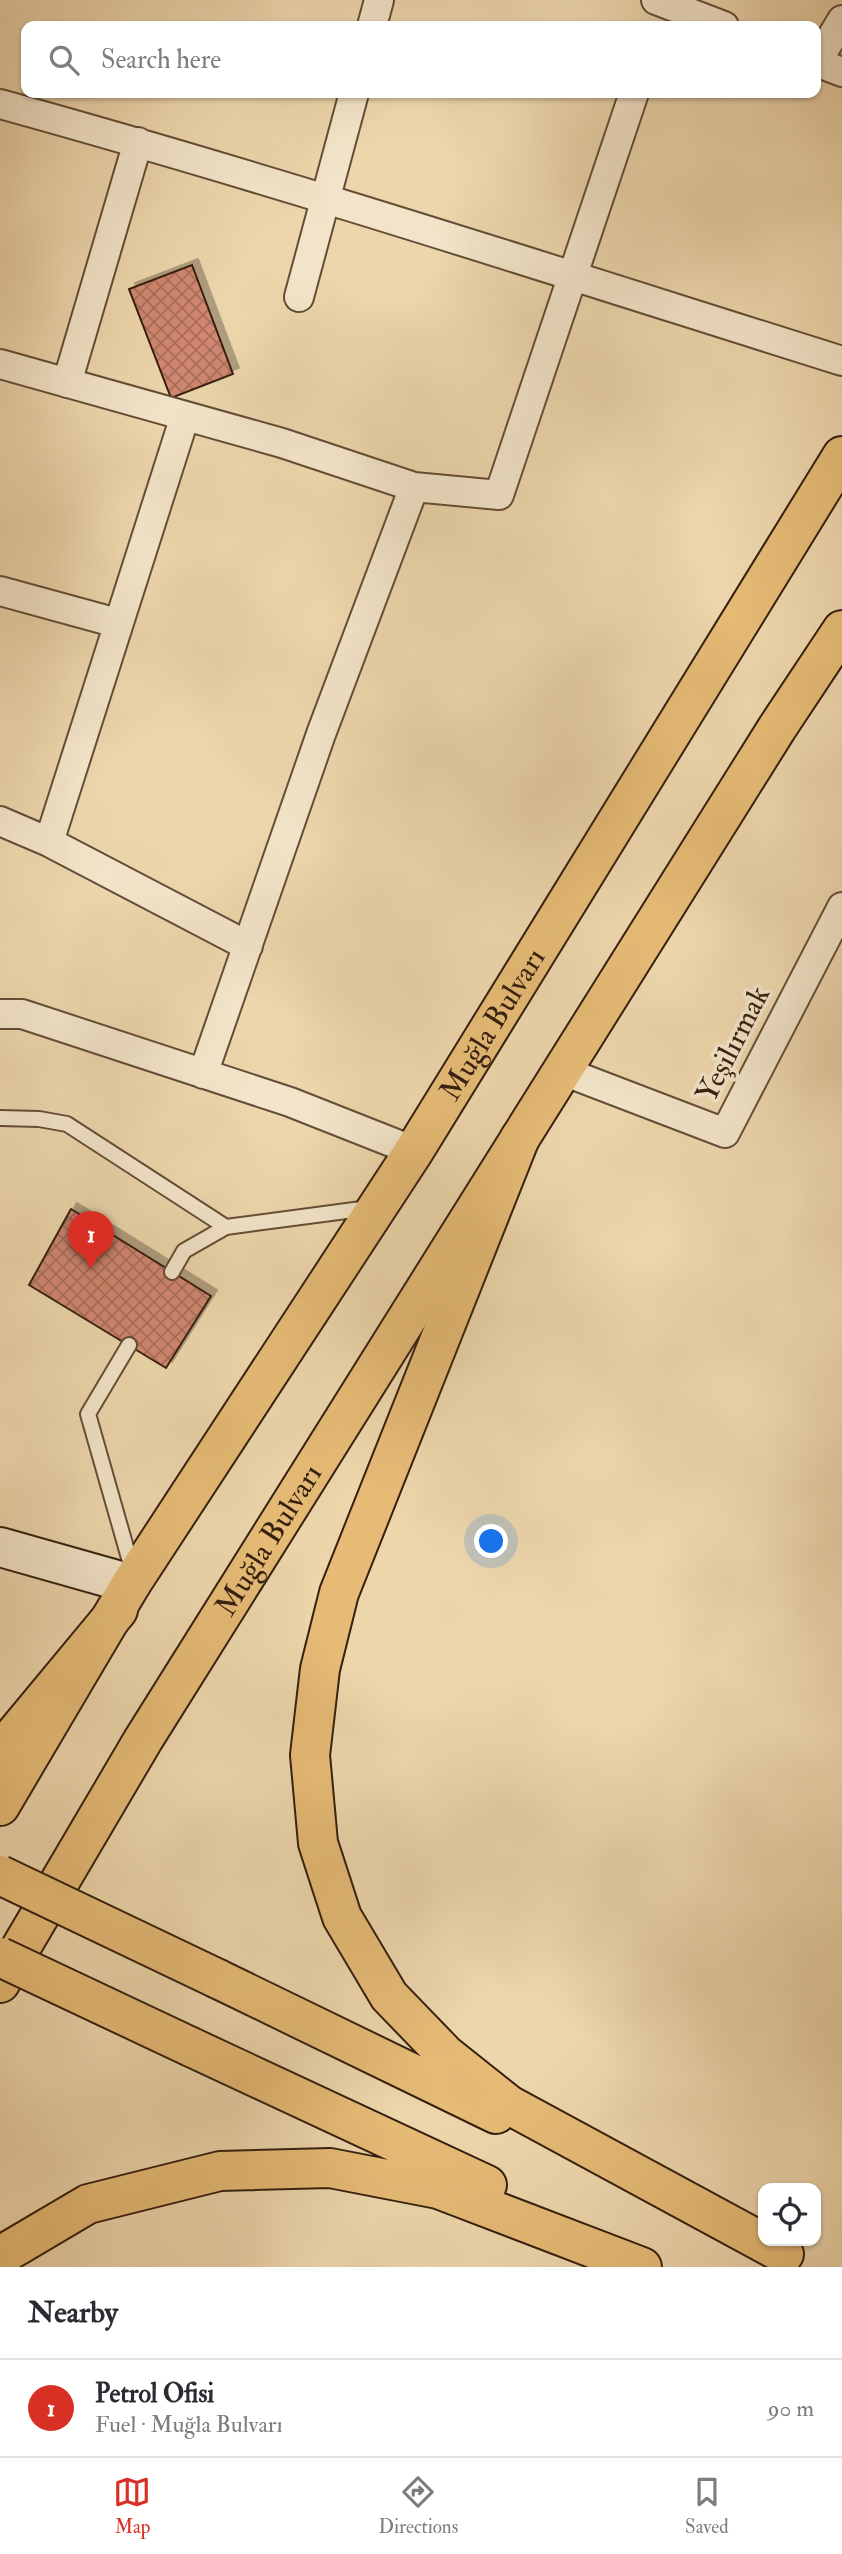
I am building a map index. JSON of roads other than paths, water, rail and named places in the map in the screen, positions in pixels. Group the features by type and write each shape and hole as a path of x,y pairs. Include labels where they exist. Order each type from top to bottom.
{"highway":[{"name":"Muğla Bulvarı","path":"128,1591 414,1151 842,456"},
{"name":"Muğla Bulvarı","path":"0,1983 143,1740 777,728 842,630"},
{"path":"520,1138 339,1593 320,1669 310,1755 318,1843 342,1917 388,1996 446,2055 509,2105 797,2261"},
{"path":"0,1756 128,1591"},
{"path":"0,1806 128,1591"},
{"path":"0,1875 797,2261"},
{"path":"0,1957 433,2158 657,2267"},
{"path":"0,2256 88,2204 220,2171 330,2168 438,2189 642,2267"}],"main road":[{"path":"3,1545 128,1591"}],"street":[{"path":"373,21 379,0"},
{"path":"659,10 704,21"},
{"path":"825,65 842,20"},
{"path":"299,297 353,98"},
{"path":"0,364 282,443 414,486 499,495 632,98"},
{"path":"0,104 138,142 326,199 842,361"},
{"path":"67,383 138,142"},
{"path":"49,842 185,416"},
{"path":"203,1074 321,734 414,486"},
{"path":"0,591 117,623"},
{"path":"0,821 49,842 248,946"},
{"name":"Yeşilırmak","path":"563,1071 724,1133 842,907"},
{"path":"0,1014 22,1014 290,1102 414,1151"}],"lane":[{"path":"0,1118 39,1119 67,1124 226,1227"},
{"path":"172,1272 184,1251 226,1227 377,1207"},
{"path":"128,1591 88,1414 129,1345"}],"place":[{"name":"Petrol Ofisi","path":"91,1269"}]}
